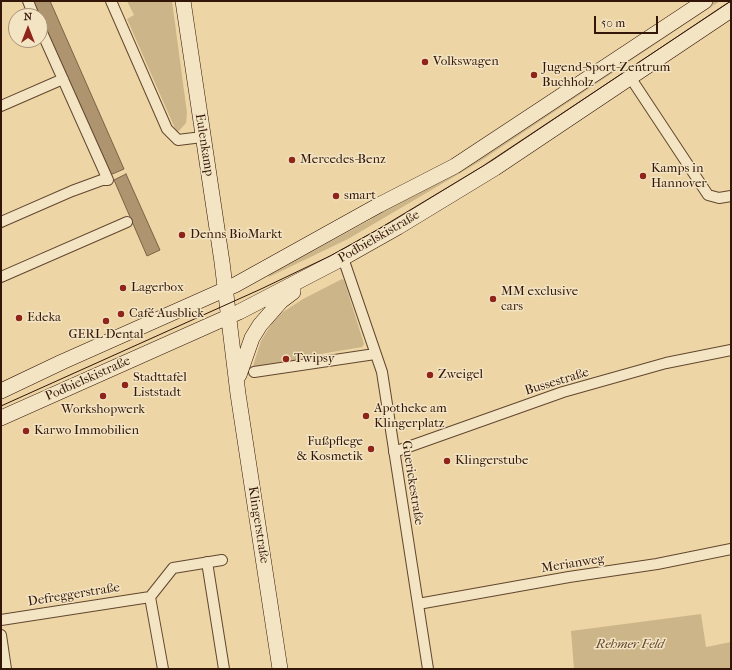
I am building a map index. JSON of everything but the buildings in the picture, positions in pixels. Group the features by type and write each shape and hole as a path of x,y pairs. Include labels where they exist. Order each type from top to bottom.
{"main road":[{"name":"Eulenkamp","path":"183,1 225,290"},
{"name":"Podbielskistraße","path":"1,391 66,360 225,290 379,205 455,166 705,1"},
{"name":"Podbielskistraße","path":"1,418 228,316 343,258 398,227 495,168 731,10"},
{"name":"Klingerstraße","path":"238,380 252,338 270,312 281,301 343,258"},
{"name":"Klingerstraße","path":"225,290 238,380 238,394 280,669"}],"street":[{"path":"111,1 167,129 178,140 202,137"},
{"path":"1,222 72,191 102,180 108,180 48,46"},
{"path":"630,77 708,195 719,198 731,196"},
{"path":"1,106 63,79"},
{"path":"1,277 127,222"},
{"name":"Guerickestraße","path":"343,258 382,372 428,669"},
{"name":"Bussestraße","path":"394,452 563,392 666,363 731,350"},
{"path":"254,372 375,354"},
{"name":"Merianweg","path":"418,604 569,577 664,562 731,549"},
{"path":"163,669 150,597 173,568 222,560"},
{"path":"207,562 224,669"},
{"name":"Defreggerstraße","path":"1,620 150,597"},
{"path":"1,635 6,669"}],"green space":[{"path":"127,1 172,1 187,113 186,123 177,133 127,19 134,15"},
{"path":"712,1 720,1 479,162 348,239 269,277 268,275 370,220 381,210"},
{"path":"342,279 344,280 364,344 362,347 303,357 295,362 252,369 261,341 274,320 283,312 303,299"},
{"name":"Rehmer Feld","path":"701,614 706,647 731,642 731,669 574,669 571,631"}],"shaded area":[{"path":"33,1 50,1 124,169 110,175 48,35 48,8 36,8"},
{"path":"126,174 160,250 147,256 114,180"}],"tram line":[{"path":"1,406 261,289 330,256 377,230 483,166 731,1"}],"place":[{"name":"Volkswagen","path":"425,62"},
{"name":"Jugend-Sport-Zentrum Buchholz","path":"534,75"},
{"name":"Mercedes-Benz","path":"292,160"},
{"name":"Kamps in Hannover","path":"643,176"},
{"name":"smart","path":"336,196"},
{"name":"Denns BioMarkt","path":"182,235"},
{"name":"Lagerbox","path":"123,288"},
{"name":"MM exclusive cars","path":"493,299"},
{"name":"Café Ausblick","path":"121,314"},
{"name":"Edeka","path":"19,318"},
{"name":"GERL Dental","path":"106,321"},
{"name":"Twipsy","path":"286,359"},
{"name":"Zweigel","path":"430,375"},
{"name":"Stadttafel Liststadt","path":"125,385"},
{"name":"Workshopwerk","path":"103,396"},
{"name":"Apotheke am Klingerplatz","path":"366,416"},
{"name":"Karwo Immobilien","path":"26,431"},
{"name":"Fußpflege & Kosmetik","path":"371,449"},
{"name":"Klingerstube","path":"447,461"}]}
